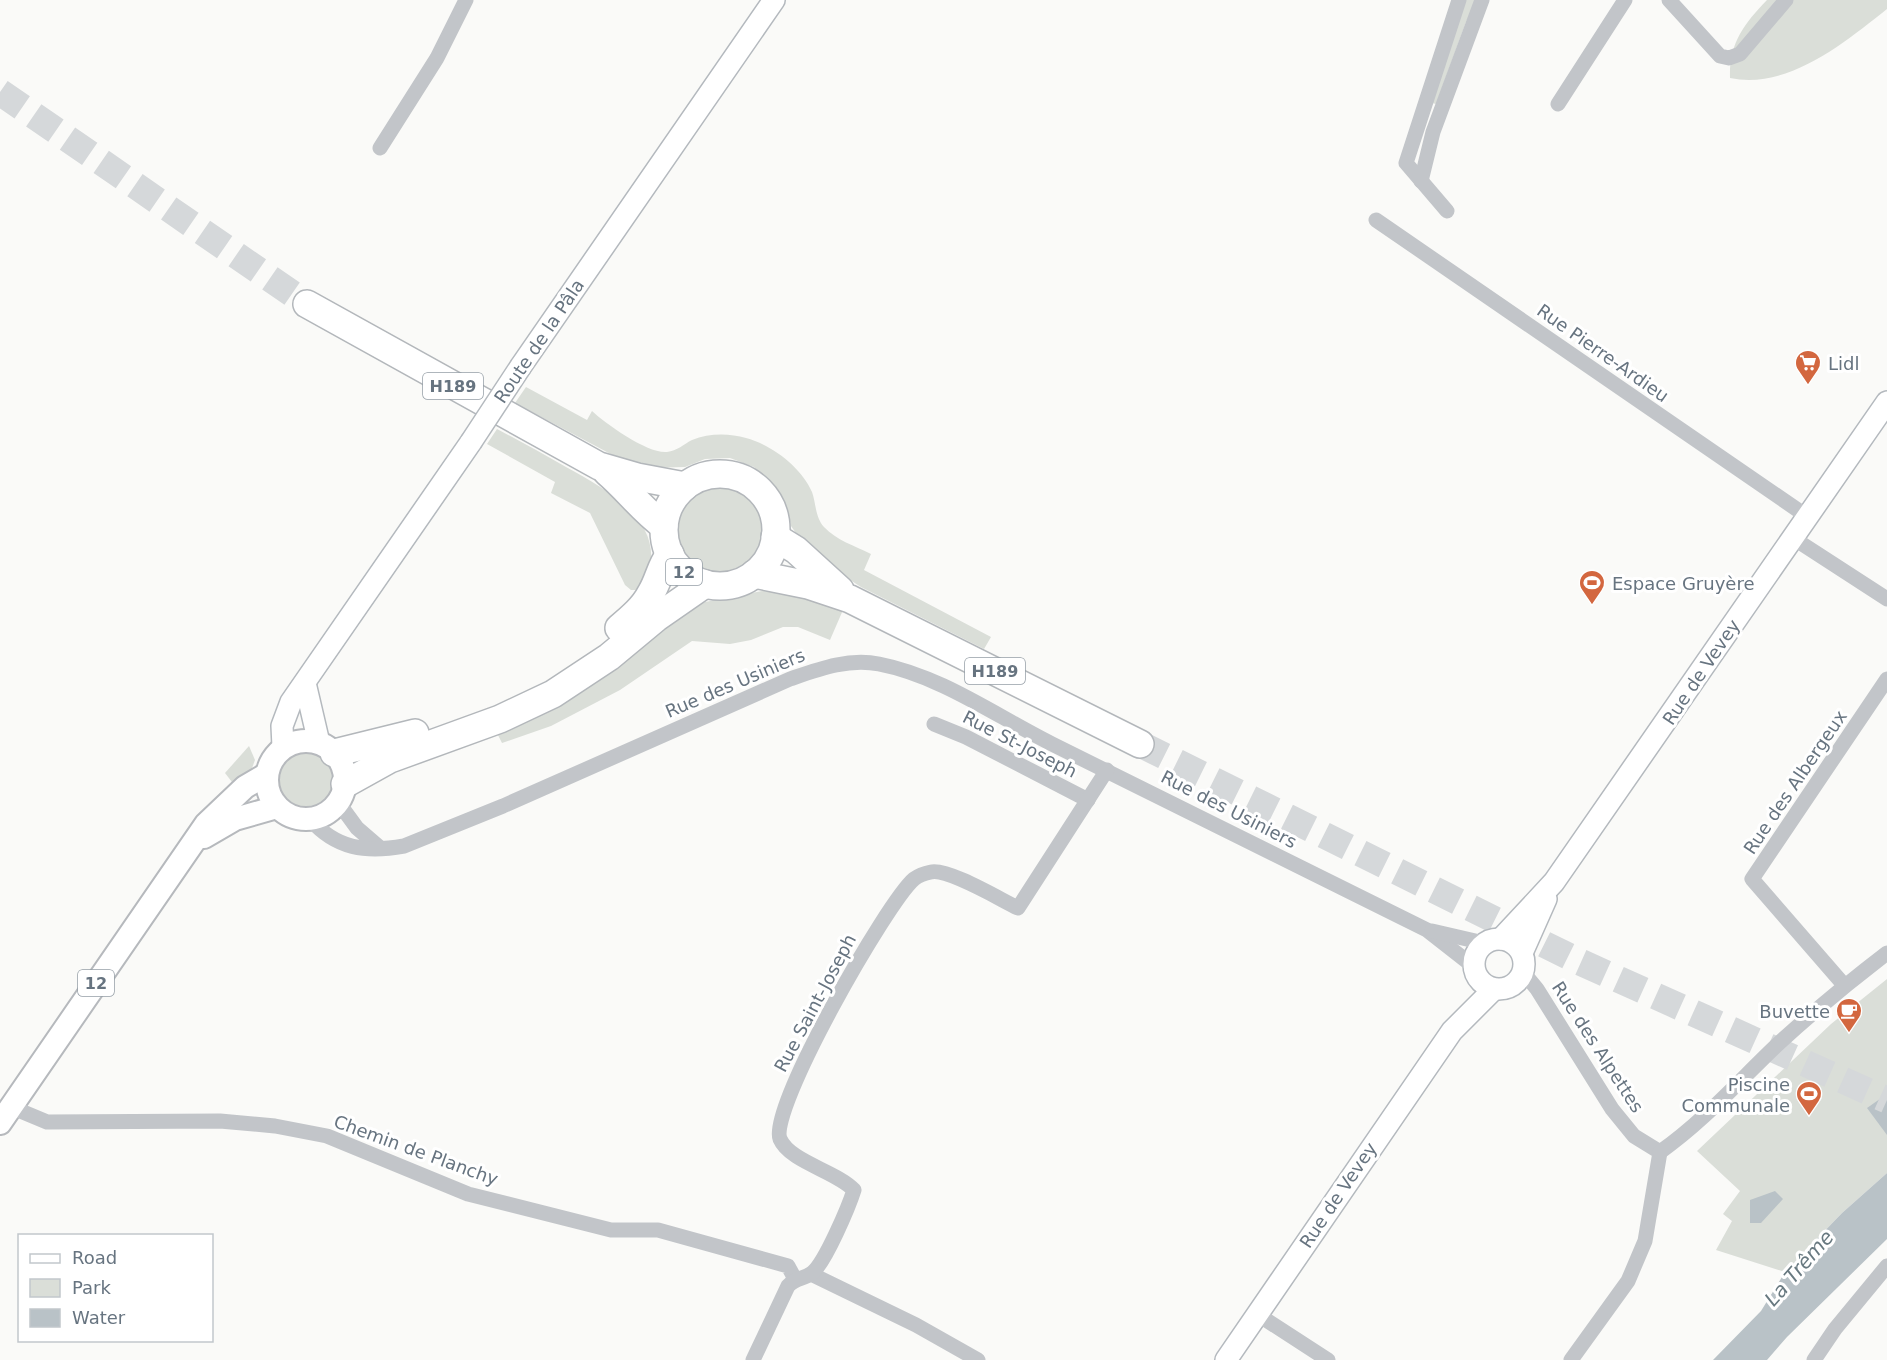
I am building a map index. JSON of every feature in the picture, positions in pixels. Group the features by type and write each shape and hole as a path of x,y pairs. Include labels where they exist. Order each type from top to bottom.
{"highway":[{"name":"H189","path":"307,304 600,466 626,488 647,513 664,526"},
{"name":"H189","path":"600,466 637,477 685,486"},
{"path":"664,526 672,501 685,486 703,476 715,474 746,480 768,501 775,518 775,537 769,555 754,574 808,585 850,599"},
{"name":"12","path":"664,526 670,554 683,571 705,584 732,584 754,574"},
{"path":"775,537 796,550 850,599"},
{"name":"12","path":"327,748 383,743 467,715 527,689 559,671 606,638 643,606 652,593 659,570 670,554"},
{"name":"12","path":"342,793 390,759 500,719 553,694 609,657 656,618 705,584"},
{"name":"H189","path":"850,599 1140,744"}],"main road":[{"name":"Route de la Pâla","path":"283,747 282,726 291,702 774,0"},
{"name":"Rue de Vevey","path":"1452,1031 1474,970 1476,953 1492,941 1554,882 1887,402"},
{"path":"305,683 327,748 344,769 342,793"},
{"name":"12","path":"6,1115 171,873 218,810 267,774 272,759 283,747 300,741 327,748"},
{"path":"267,774 268,792 277,807 293,817 310,819"},
{"name":"12","path":"310,819 326,814 342,793"},
{"name":"12","path":"195,843 228,822 277,807"},
{"name":"Rue de Vevey","path":"1226,1360 1452,1031 1494,989 1508,987 1522,963 1554,882"},
{"path":"1492,941 1515,945 1522,963"},
{"path":"1474,970 1483,984 1494,989"}],"street":[{"path":"380,148 437,58 466,0"},
{"path":"1447,211 1406,163 1459,0"},
{"path":"1421,181 1440,112 1482,0"},
{"path":"1558,104 1624,0"},
{"path":"1669,0 1720,56 1729,58 1740,54 1786,0"},
{"path":"1424,107 1440,112"},
{"name":"Rue Pierre-Ardieu","path":"1376,220 1808,517"},
{"path":"1793,538 1887,599"},
{"name":"Rue des Usiniers","path":"310,819 327,838 350,848 390,849 404,846 438,834 790,679 832,665 875,663 918,676 1427,930 1474,970"},
{"name":"Rue des Albergeux","path":"1844,986 1752,879 1887,679"},
{"name":"Rue St-Joseph","path":"934,724 966,737 1088,800"},
{"name":"Rue Saint-Joseph","path":"811,1274 822,1260 854,1190 844,1180 791,1152 780,1139 779,1122 795,1078 869,944 915,878 933,871 950,875 1018,908 1107,770"},
{"path":"342,793 357,828 380,847"},
{"name":"Rue des Usiniers","path":"1427,930 1492,941"},
{"path":"1571,1360 1628,1281 1645,1241 1660,1152 1691,1130 1777,1045 1887,952"},
{"name":"Rue des Alpettes","path":"1522,963 1612,1109 1634,1136 1660,1152"},
{"name":"Chemin de Planchy","path":"6,1115 47,1122 220,1121 276,1126 327,1136 409,1172 468,1194 611,1230 658,1230 788,1266 795,1279"},
{"path":"1814,1360 1835,1329 1887,1266"},
{"path":"753,1360 788,1286 795,1279 811,1274 916,1325 978,1360"},
{"path":"1257,1314 1328,1360"}],"green space":[{"path":"1465,0 1477,0 1466,22 1436,104 1428,102"},
{"path":"1767,0 1887,0 1887,9 1834,49 1794,70 1773,77 1752,80 1730,78 1732,54 1739,35 1751,17"},
{"path":"526,387 587,420 592,411 628,437 659,451 671,451 692,440 719,434 739,436 766,446 785,458 801,474 812,492 819,519 824,527 840,539 871,554 864,570 991,637 984,649 861,587 827,565 803,543 791,526 788,511 777,488 754,467 730,458 705,459 685,467 647,468 620,459 515,403"},
{"path":"497,429 602,488 634,515 645,530 651,548 650,568 642,590 631,590 625,585 590,513 551,493 555,482 487,444"},
{"path":"711,486 727,486 750,498 759,512 762,529 759,546 750,560 727,572 711,572 695,565 683,553 676,537 676,521 683,505 695,493"},
{"path":"762,591 803,597 843,610 830,640 798,627 783,627 751,640 730,644 692,641 620,690 551,726 502,743 496,731 682,613 705,602"},
{"path":"249,746 255,760 251,771 235,786 225,773"},
{"path":"306,751 322,756 330,764 335,780 330,796 322,804 306,809 290,804 282,796 277,780 282,764 290,756"},
{"name":"Piscine Communale","path":"1887,979 1887,1173 1842,1213 1785,1272 1716,1250 1732,1221 1723,1214 1740,1191 1697,1151 1831,1024"}],"water":[{"path":"1887,1094 1887,1135 1867,1108"},
{"name":"La Trême","path":"1887,1173 1887,1239 1787,1337 1767,1360 1713,1360 1761,1311 1785,1272 1842,1213"},
{"path":"1775,1191 1783,1199 1761,1223 1750,1223 1750,1200"}],"tunnel":[{"path":"0,92 307,304"},
{"path":"1140,744 1580,962 1887,1100"}],"place":[{"name":"Lidl","path":"1808,386"},
{"name":"Espace Gruyère","path":"1592,606"},
{"name":"Buvette","path":"1849,1034"},
{"name":"Piscine Communale","path":"1809,1117"}]}
